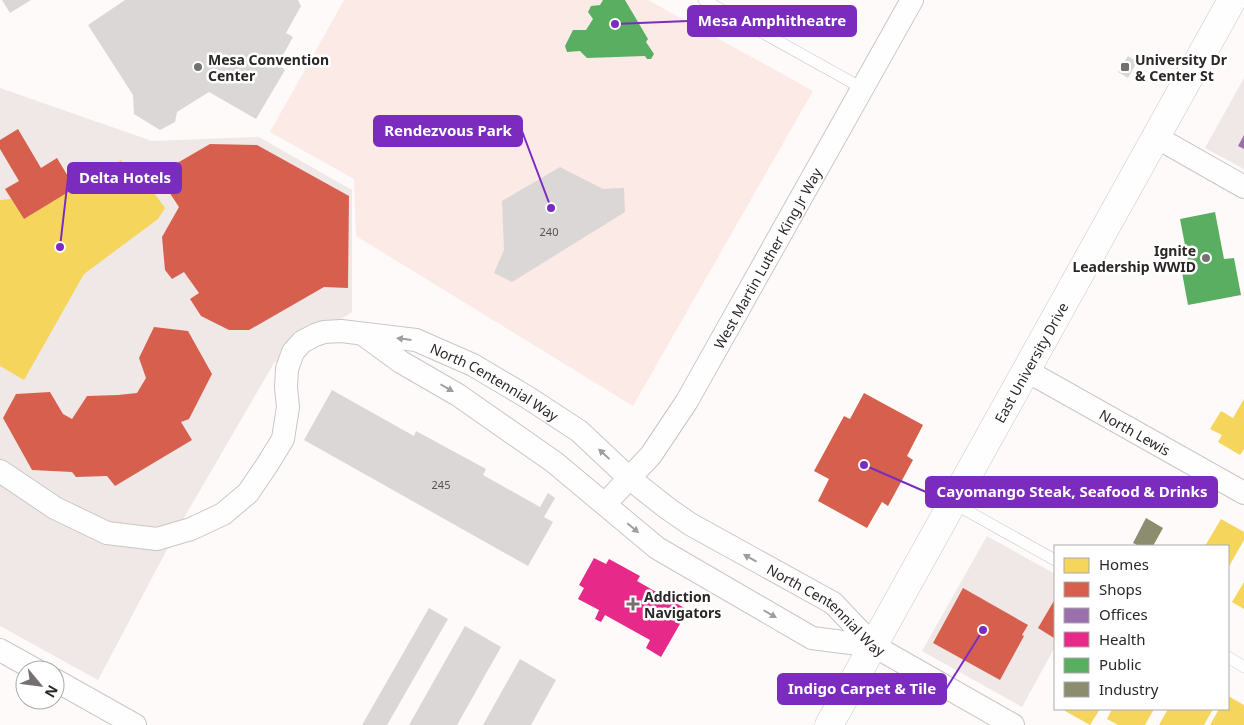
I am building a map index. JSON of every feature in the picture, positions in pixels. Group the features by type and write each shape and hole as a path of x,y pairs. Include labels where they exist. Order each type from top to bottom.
{"main road":[{"name":"East University Drive","path":"829,725 1232,0"}],"street":[{"name":"West Martin Luther King Jr Way","path":"605,504 651,454 687,401 912,0"},
{"path":"1156,137 1244,187"},
{"name":"North Centennial Way","path":"0,471 55,508 107,533 157,539 192,529 223,514 248,493 283,439 288,407 287,369 293,352 302,342 324,332 341,331 416,340 473,365 528,397 578,431 629,478 690,524 833,603 874,646"},
{"name":"North Centennial Way","path":"362,333 401,362 458,395 554,462 657,548 812,638 874,646"},
{"name":"North Lewis","path":"1027,371 1244,494"},
{"path":"874,646 1013,725"},
{"path":"0,650 18,660"},
{"path":"65,686 135,725"}],"lane":[{"path":"704,0 862,88"},
{"path":"953,503 1054,559"},
{"path":"1229,658 1244,666"}],"shaded area":[{"path":"344,0 648,0 813,91 633,406 356,236 354,179 270,132"},
{"path":"1244,78 1244,169 1205,148"},
{"path":"0,88 152,141 259,137 352,190 352,312 274,363 181,523 98,680 65,662 65,660 62,660 0,626"},
{"path":"987,536 1054,573 1054,649 1022,707 922,651"}],"building: Homes":[{"path":"121,160 138,185 149,186 165,208 158,219 84,274 24,380 0,366 0,200 11,199 24,219"},
{"path":"1244,399 1244,449 1240,455 1218,442 1222,435 1210,429 1221,411 1233,418"},
{"path":"1221,519 1244,532 1244,540 1229,566 1229,545 1206,545"},
{"path":"1244,582 1244,609 1232,602"},
{"path":"1229,697 1244,705 1244,725 1210,725 1218,710 1229,710"},
{"path":"1066,710 1099,710 1090,725"},
{"path":"1112,710 1153,710 1145,725 1118,725 1107,719"},
{"path":"1167,710 1212,710 1204,725 1159,725"}],"building: Shops":[{"path":"18,129 41,168 57,158 75,188 24,219 5,189 19,181 0,149 0,140"},
{"path":"210,144 257,145 349,196 348,288 324,287 249,330 229,330 201,316 190,299 199,293 184,272 172,279 165,270 162,237 179,207 163,183 172,166"},
{"path":"154,327 188,331 212,374 189,419 181,422 192,440 115,486 107,476 76,477 72,472 32,470 3,418 16,394 50,392 63,414 72,419 87,396 137,393 146,378 139,358"},
{"path":"864,393 923,425 907,456 913,460 888,506 882,502 867,528 818,501 829,479 814,471 844,416 850,419"},
{"path":"963,588 1028,625 1000,680 933,643"},
{"path":"1054,601 1054,638 1038,628"}],"building: Offices":[{"path":"1244,135 1244,149 1238,146"}],"building: Health":[{"name":"Addiction Navigators","path":"594,558 606,564 609,559 640,576 637,581 688,610 661,657 646,648 650,640 605,615 601,622 595,619 599,610 578,599 584,588 579,585"}],"building: Public":[{"path":"603,0 625,0 648,39 646,42 654,54 651,59 647,59 645,56 587,58 580,51 567,52 565,46 573,30 586,30 593,19 588,12 591,6 600,5"},
{"name":"Ignite Leadership WWID","path":"1215,212 1224,259 1234,258 1241,295 1188,305 1181,267 1189,266 1180,219"}],"building: Industry":[{"path":"1146,518 1163,528 1154,545 1137,545 1133,543"}],"building: Other":[{"path":"2,0 31,0 10,13"},
{"name":"Mesa Convention Center","path":"125,0 298,0 301,6 286,33 293,37 278,64 285,70 256,119 209,92 177,112 175,122 160,130 134,114 133,95 88,25"},
{"path":"1128,56 1137,62 1128,78 1118,72"},
{"path":"560,167 603,189 624,188 625,212 512,282 494,273 504,250 502,201"},
{"path":"332,390 414,436 416,431 486,469 483,475 540,507 548,493 555,498 544,517 553,522 528,566 304,440"},
{"path":"429,608 448,619 387,725 362,725"},
{"path":"465,626 501,647 457,725 409,725"},
{"path":"520,659 556,680 531,725 483,725"}],"place":[{"name":"Mesa Amphitheatre","path":"615,24"},
{"name":"Mesa Convention Center","path":"198,67"},
{"name":"University Dr & Center St","path":"1125,67"},
{"name":"Rendezvous Park","path":"551,208"},
{"name":"Delta Hotels","path":"60,247"},
{"name":"Ignite Leadership WWID","path":"1206,258"},
{"name":"Cayomango Steak, Seafood & Drinks","path":"864,465"},
{"name":"Addiction Navigators","path":"633,604"},
{"name":"Indigo Carpet & Tile","path":"983,630"}]}
